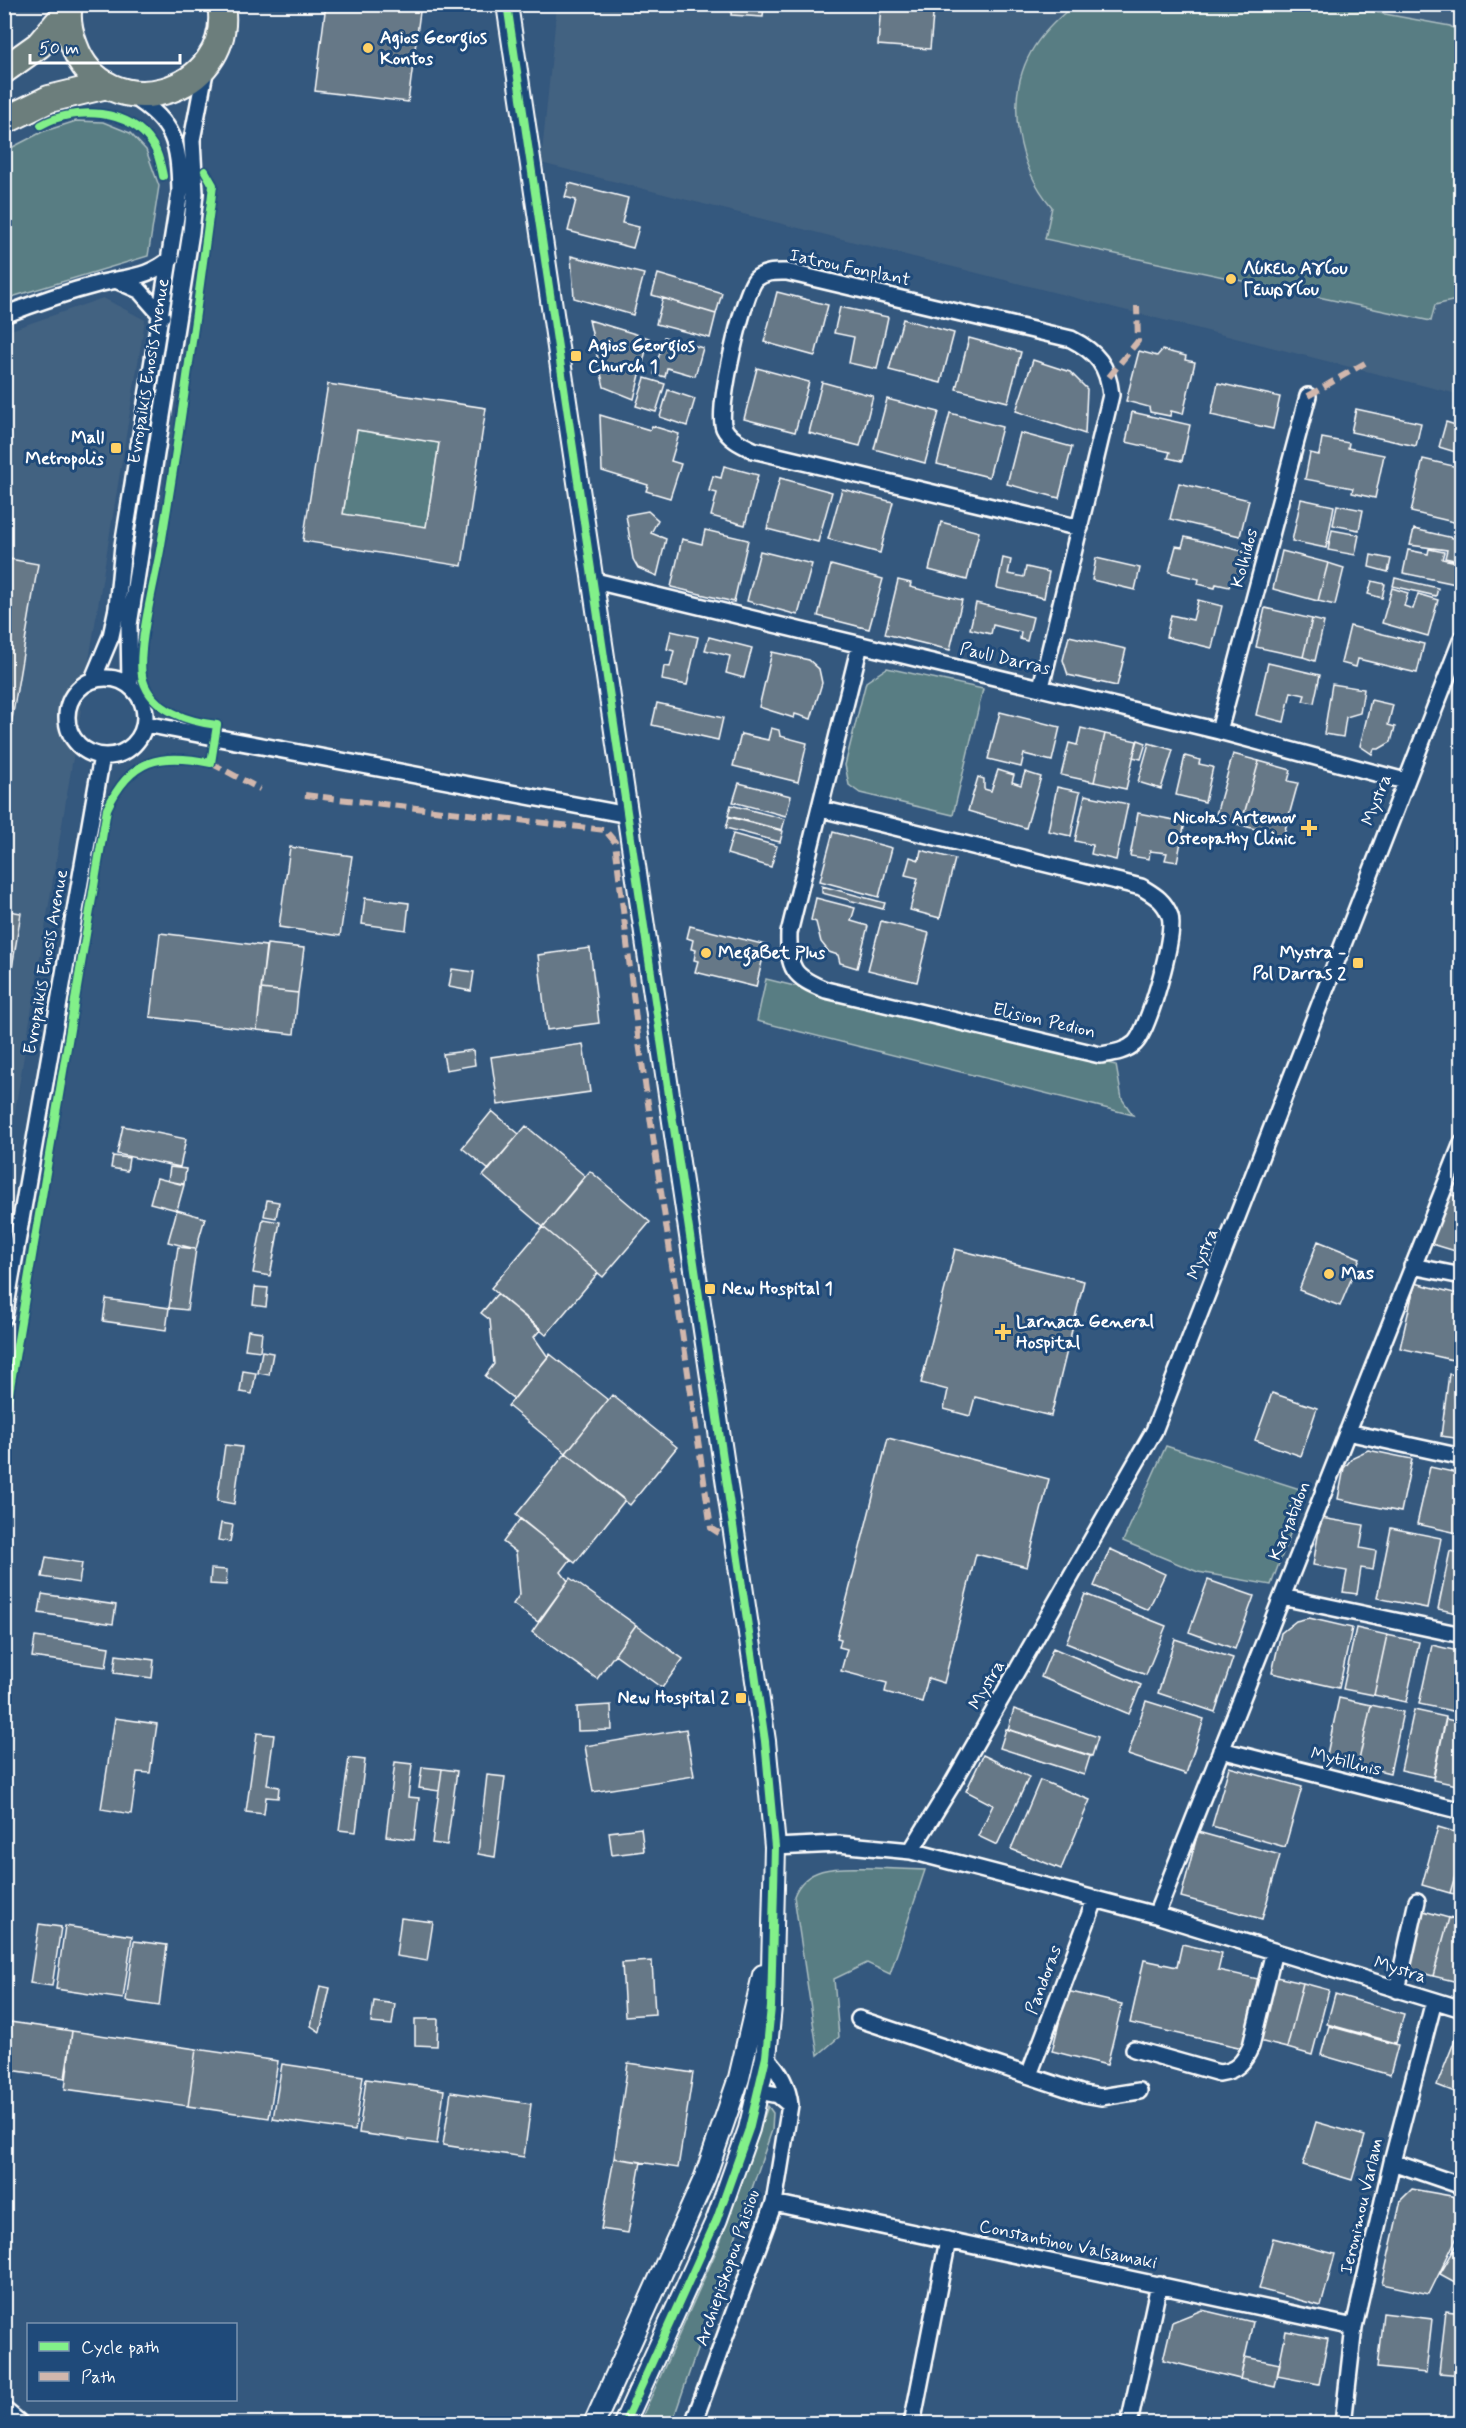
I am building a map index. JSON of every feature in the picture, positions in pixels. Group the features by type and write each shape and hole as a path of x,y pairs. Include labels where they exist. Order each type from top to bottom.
{"highway":[{"path":"4,121 49,99 118,89 150,95 172,90 191,80 207,64 220,37 221,4"},
{"path":"68,8 69,33 77,54 90,72 118,89"},
{"path":"4,70 39,45 68,8"}],"main road":[{"path":"4,2414 16,2424"}],"street":[{"path":"507,4 595,581 765,1741 775,1847 771,2007 766,2057 758,2091 748,2129 717,2219 624,2424"},
{"name":"Evropaikis Enosis Avenue","path":"145,724 145,710 140,697 130,685 129,625 191,232 195,193 192,140 207,64"},
{"name":"Evropaikis Enosis Avenue","path":"4,1317 102,756 87,752 77,744 67,722 67,709 72,696 81,686 93,679 111,636 117,608 123,546 162,316 180,192 179,152 175,138 160,115 118,89"},
{"path":"4,315 99,283 118,281 160,268 171,258"},
{"name":"Iatrou Fonplant","path":"1041,687 1080,528 1111,395 1109,377 1100,359 1086,347 1071,339 787,272 770,272 756,279 745,303 722,397 721,416 724,429 738,442 753,450 1080,528"},
{"path":"118,281 139,290 162,316"},
{"name":"Kolhidos","path":"1219,731 1308,396"},
{"name":"Paull Darras","path":"595,581 1041,687 1219,731 1405,781"},
{"name":"Mystra","path":"911,1851 957,1776 1154,1431 1461,638"},
{"name":"Elision Pedion","path":"821,809 1141,887 1161,899 1170,916 1172,933 1146,1027 1135,1044 1122,1051 1100,1055 826,990 806,982 794,972 788,957 789,933 860,645"},
{"path":"93,679 106,677 130,685"},
{"path":"102,756 123,752 133,745 141,736 145,724 628,815"},
{"name":"Karyatidon","path":"1156,1915 1461,1143"},
{"path":"1412,1266 1461,1276"},
{"path":"1347,1432 1461,1457"},
{"path":"1282,1597 1461,1635"},
{"name":"Mytillinis","path":"1221,1750 1461,1811"},
{"name":"Mystra","path":"775,1847 838,1844 911,1851 1156,1915 1461,2009"},
{"name":"Pandoras","path":"1029,2075 1095,1900"},
{"path":"1397,1990 1417,1901"},
{"path":"594,2424 705,2178 727,2118 750,2037 771,1940"},
{"path":"1134,2049 1219,2073 1232,2071 1245,2059 1251,2046 1274,1951"},
{"name":"Ieronimou Varlam","path":"1343,2424 1354,2328 1392,2162 1434,2001"},
{"path":"860,2019 1084,2094 1101,2097 1139,2091"},
{"name":"Archiepiskopou Paisiou","path":"693,2424 774,2203 790,2105 789,2094 779,2072 766,2057"},
{"path":"758,2091 778,2095 790,2105"},
{"path":"1392,2162 1461,2186"},
{"name":"Constantinou Valsamaki","path":"774,2203 1159,2283 1354,2328"},
{"path":"912,2424 948,2240"},
{"path":"1129,2424 1159,2283"}],"shaded area":[{"name":"Λύκειο Αγίου Γεωργίου","path":"557,5 1461,5 1461,395 541,163"},
{"path":"103,298 145,320 5,1171 5,332"}],"green space":[{"path":"1074,5 1336,5 1450,26 1461,33 1461,299 1435,305 1431,321 1045,239 1052,207 1040,191 1023,153 1017,112 1018,91 1023,71 1035,45 1050,27"},
{"path":"76,121 103,122 130,133 146,150 159,186 148,256 5,299 5,151 42,132"},
{"path":"357,430 439,443 426,527 343,514"},
{"path":"887,668 983,689 953,815 860,793 849,785 845,765 866,682"},
{"path":"766,979 1116,1065 1122,1099 1133,1115 757,1021"},
{"path":"1166,1446 1306,1491 1271,1585 1198,1572 1123,1541"},
{"path":"838,1868 925,1870 890,1974 867,1963 834,1979 839,2037 818,2055 794,1896 800,1885 816,1873"},
{"path":"768,2106 773,2113 772,2130 672,2423 639,2424 719,2245"}],"building":[{"name":"Agios Georgios Kontos","path":"326,4 421,4 408,102 315,91"},
{"path":"732,4 764,4 763,17 731,15"},
{"path":"881,4 934,4 930,49 878,45"},
{"path":"569,183 628,198 622,223 639,227 633,248 568,231 576,200 565,197"},
{"path":"571,256 644,274 633,315 574,298"},
{"path":"658,274 722,293 716,314 652,295"},
{"path":"777,292 828,305 815,356 764,342"},
{"path":"663,298 716,314 710,338 656,324"},
{"path":"840,307 888,317 877,369 849,363 854,337 834,333"},
{"path":"903,319 954,333 941,383 889,370"},
{"path":"589,320 649,338 634,399 604,387"},
{"path":"664,337 703,348 695,376 667,368 665,377 654,374"},
{"path":"969,338 1021,352 1008,402 956,389"},
{"path":"1162,350 1186,356 1185,360 1195,362 1183,414 1171,411 1170,416 1150,412 1149,407 1126,401 1139,351 1157,356"},
{"path":"1033,360 1070,372 1087,389 1085,434 1016,411"},
{"path":"757,368 809,382 795,432 744,419"},
{"path":"645,378 665,384 656,412 636,406"},
{"path":"822,382 873,396 860,446 809,433"},
{"path":"1218,383 1280,397 1273,429 1211,415"},
{"path":"328,384 486,408 462,566 303,541","holes":["357,430 439,443 426,527 343,514"]},
{"path":"668,390 695,399 687,426 660,417"},
{"path":"887,399 939,412 925,463 874,449"},
{"path":"1356,409 1421,423 1416,446 1351,432"},
{"path":"1132,412 1190,425 1182,461 1168,458 1170,452 1126,442"},
{"path":"950,413 1002,427 989,477 937,464"},
{"path":"600,415 650,430 652,426 679,434 671,461 681,464 670,498 646,491 648,485 602,471"},
{"path":"1446,422 1462,427 1462,454 1439,447"},
{"path":"1020,433 1072,447 1059,498 1007,484"},
{"path":"1322,438 1349,443 1348,448 1384,455 1375,498 1352,493 1353,488 1305,479 1310,453 1319,455"},
{"path":"1423,459 1462,468 1462,524 1411,512"},
{"path":"724,466 758,475 745,525 711,516 717,493 709,491 713,476 721,478"},
{"path":"780,478 832,492 818,542 767,529"},
{"path":"1179,483 1249,500 1240,536 1170,519"},
{"path":"842,489 893,502 880,553 828,539"},
{"path":"1301,499 1334,506 1326,548 1292,541"},
{"path":"1337,505 1363,510 1359,530 1333,525"},
{"path":"648,511 658,520 651,533 666,539 657,576 638,568 633,559 626,515"},
{"path":"941,522 979,532 967,580 929,570"},
{"path":"1414,529 1462,540 1459,561 1445,558 1447,550 1410,545"},
{"path":"705,530 748,540 734,602 671,587 682,539 702,544"},
{"path":"1332,530 1359,535 1355,555 1328,550"},
{"path":"1185,537 1246,552 1239,585 1231,583 1229,587 1216,584 1215,588 1198,584 1199,579 1169,572 1176,546 1182,547"},
{"path":"1429,549 1444,552 1442,559 1461,563 1456,584 1403,573 1408,550 1428,554"},
{"path":"760,551 812,564 798,615 747,601"},
{"path":"1282,551 1328,563 1318,601 1273,589"},
{"path":"1371,555 1391,559 1388,572 1369,567"},
{"path":"4,558 38,564 4,767"},
{"path":"1003,558 1011,560 1008,574 1024,577 1026,567 1049,572 1044,598 997,588"},
{"path":"1096,558 1140,568 1135,590 1092,580"},
{"path":"1328,563 1344,568 1335,605 1318,601"},
{"path":"831,565 883,579 869,629 818,616"},
{"path":"1395,578 1438,588 1436,596 1393,586"},
{"path":"898,580 911,583 910,587 962,600 950,650 885,634"},
{"path":"1372,581 1385,584 1382,598 1368,594"},
{"path":"1392,588 1408,593 1404,606 1413,609 1418,594 1438,600 1428,636 1382,623"},
{"path":"1198,600 1222,606 1212,648 1166,637 1171,615 1193,620"},
{"path":"976,603 1033,617 1027,641 1020,639 1021,632 993,625 991,634 970,629"},
{"path":"1265,608 1312,619 1303,657 1256,647"},
{"path":"1312,619 1324,622 1315,661 1303,657"},
{"path":"1350,626 1424,644 1417,673 1358,659 1356,667 1341,663"},
{"path":"671,631 698,637 687,685 662,680 664,666 670,667 674,651 667,649"},
{"path":"1069,636 1126,649 1117,686 1068,675 1063,660"},
{"path":"709,637 752,648 744,678 726,673 730,656 705,650"},
{"path":"772,652 809,660 819,669 822,683 811,719 795,714 794,718 759,707"},
{"path":"1268,663 1320,675 1314,703 1303,701 1305,695 1291,692 1284,722 1256,715"},
{"path":"1332,684 1364,689 1360,713 1346,717 1343,737 1324,734"},
{"path":"1371,700 1393,705 1388,725 1395,727 1391,742 1379,749 1374,749 1372,754 1360,746"},
{"path":"657,703 723,718 718,740 652,725"},
{"path":"1000,712 1060,727 1052,761 1024,754 1021,767 988,759"},
{"path":"771,728 779,730 780,736 807,743 798,782 733,766 741,734 768,740"},
{"path":"1081,728 1105,734 1094,782 1061,775 1069,743 1077,745"},
{"path":"1105,734 1137,741 1126,789 1094,782"},
{"path":"1138,740 1146,743 1141,759 1133,757"},
{"path":"1149,743 1173,750 1161,789 1138,782"},
{"path":"1233,754 1259,761 1241,825 1215,818"},
{"path":"1185,756 1200,760 1199,764 1213,767 1205,802 1176,795"},
{"path":"1259,761 1291,770 1288,781 1298,783 1283,837 1241,825"},
{"path":"998,770 1014,775 1012,782 1021,785 1025,772 1041,777 1026,828 968,811 978,777 984,779 984,789 991,791"},
{"path":"739,783 791,796 786,816 733,802"},
{"path":"1057,787 1080,792 1071,836 1048,831"},
{"path":"1085,795 1128,804 1116,860 1091,854 1093,845 1075,841"},
{"path":"731,805 785,819 782,830 728,816"},
{"path":"1138,813 1185,822 1177,862 1165,860 1167,853 1150,851 1149,859 1130,856"},
{"path":"729,817 783,831 780,842 726,828"},
{"path":"833,832 892,848 879,897 820,881"},
{"path":"733,834 777,846 771,867 727,854"},
{"path":"290,847 352,856 340,936 279,927"},
{"path":"921,850 955,859 940,918 910,910 918,878 905,875 910,857 919,860"},
{"path":"822,886 885,903 883,909 822,893"},
{"path":"365,898 409,903 406,930 362,924"},
{"path":"816,898 855,908 851,921 868,926 857,968 840,963 838,955 829,952 821,942 816,922 811,920"},
{"path":"4,910 21,913 4,1017"},
{"path":"881,921 929,933 917,982 868,970"},
{"path":"690,926 766,945 756,987 695,972 698,961 694,960 696,950 691,949 693,940 687,938"},
{"path":"160,933 266,946 257,1030 150,1017"},
{"path":"267,944 304,948 298,993 261,989"},
{"path":"590,948 599,1023 547,1030 538,955"},
{"path":"452,969 474,972 471,991 449,987"},
{"path":"261,989 298,993 294,1034 257,1030"},
{"path":"583,1044 590,1092 498,1105 491,1057"},
{"path":"473,1050 475,1065 446,1070 443,1054"},
{"path":"492,1111 519,1134 489,1170 462,1148"},
{"path":"123,1126 186,1139 180,1167 117,1154"},
{"path":"526,1126 585,1176 543,1227 483,1176"},
{"path":"113,1156 129,1158 127,1171 111,1168"},
{"path":"170,1167 186,1169 184,1184 168,1181"},
{"path":"590,1171 650,1222 603,1277 543,1227"},
{"path":"157,1178 184,1185 177,1210 150,1203"},
{"path":"1446,1193 1462,1198 1462,1253 1432,1244"},
{"path":"267,1200 279,1202 276,1218 264,1216"},
{"path":"177,1210 205,1218 196,1249 168,1242"},
{"path":"263,1219 280,1222 270,1276 253,1273"},
{"path":"543,1227 598,1273 546,1335 491,1288"},
{"name":"Mas","path":"1318,1241 1360,1258 1340,1306 1299,1290"},
{"path":"178,1247 196,1249 187,1310 169,1308"},
{"name":"Larnaca General Hospital","path":"955,1249 1084,1281 1051,1416 975,1397 970,1416 944,1409 948,1390 921,1383"},
{"path":"1415,1283 1462,1295 1462,1362 1400,1348"},
{"path":"255,1287 268,1288 266,1307 253,1305"},
{"path":"497,1294 541,1329 534,1337 548,1357 514,1399 485,1376 494,1364 490,1320 481,1313"},
{"path":"106,1299 169,1308 166,1330 103,1321"},
{"path":"248,1330 262,1332 260,1351 245,1349"},
{"path":"262,1351 273,1353 269,1375 258,1373"},
{"path":"550,1354 608,1400 566,1453 508,1406"},
{"path":"243,1371 256,1373 252,1394 240,1392"},
{"path":"1449,1374 1462,1375 1462,1439 1441,1436"},
{"path":"1272,1393 1317,1408 1301,1456 1255,1440"},
{"path":"612,1395 677,1447 630,1505 566,1453"},
{"path":"888,1438 1049,1479 1027,1567 976,1554 944,1683 928,1678 922,1702 885,1692 887,1683 841,1671 847,1649 839,1647 841,1639 837,1638"},
{"path":"225,1445 242,1447 234,1504 217,1501"},
{"path":"1368,1450 1412,1459 1401,1512 1338,1499 1344,1468 1353,1457"},
{"path":"566,1453 625,1500 575,1563 516,1515"},
{"path":"1430,1467 1462,1474 1462,1534 1417,1524"},
{"path":"1321,1518 1364,1525 1360,1548 1376,1551 1373,1570 1361,1568 1357,1594 1343,1592 1347,1571 1313,1565"},
{"path":"520,1519 571,1559 561,1572 568,1581 538,1622 513,1604 520,1594 516,1552 503,1542"},
{"path":"221,1523 233,1525 230,1542 218,1540"},
{"path":"1391,1528 1441,1538 1427,1608 1377,1598"},
{"path":"1110,1549 1165,1574 1148,1610 1094,1586"},
{"path":"1450,1551 1462,1554 1462,1614 1438,1609"},
{"path":"46,1557 82,1563 79,1583 42,1577"},
{"path":"211,1569 227,1570 226,1585 210,1584"},
{"path":"570,1578 636,1625 597,1679 532,1632"},
{"path":"1208,1580 1254,1596 1235,1649 1189,1632"},
{"path":"42,1594 116,1605 113,1624 39,1613"},
{"path":"1085,1594 1166,1626 1146,1675 1066,1643"},
{"path":"1309,1618 1352,1628 1339,1688 1272,1673 1281,1633 1296,1621"},
{"path":"636,1625 683,1659 662,1688 615,1654"},
{"path":"1356,1628 1387,1635 1374,1695 1343,1689"},
{"path":"1387,1635 1419,1642 1406,1702 1374,1695"},
{"path":"35,1637 109,1647 106,1667 32,1657"},
{"path":"1175,1639 1233,1658 1215,1712 1158,1693"},
{"path":"1432,1645 1462,1652 1462,1713 1419,1704"},
{"path":"1053,1648 1141,1685 1129,1714 1041,1677"},
{"path":"116,1655 154,1660 152,1678 114,1673"},
{"path":"1339,1698 1371,1705 1358,1765 1326,1759"},
{"path":"1146,1701 1204,1719 1186,1774 1128,1755"},
{"path":"611,1705 612,1730 578,1731 577,1707"},
{"path":"1371,1705 1403,1712 1390,1773 1358,1765"},
{"path":"1014,1709 1098,1737 1092,1756 1008,1729"},
{"path":"1414,1710 1446,1717 1433,1777 1401,1770"},
{"path":"115,1718 157,1724 150,1773 137,1772 131,1814 101,1809"},
{"path":"1446,1719 1462,1723 1462,1786 1433,1780"},
{"path":"686,1729 694,1776 593,1792 585,1746"},
{"path":"1006,1729 1090,1756 1084,1775 1000,1748"},
{"path":"257,1733 274,1735 267,1785 279,1787 278,1798 266,1797 264,1814 246,1812"},
{"path":"983,1755 1029,1777 997,1845 978,1836 993,1805 966,1791"},
{"path":"349,1758 365,1760 356,1832 339,1830"},
{"path":"395,1762 412,1764 408,1797 419,1798 414,1840 386,1836"},
{"path":"422,1767 442,1769 439,1791 419,1788"},
{"path":"1229,1767 1302,1787 1285,1847 1212,1826"},
{"path":"442,1769 457,1771 447,1845 432,1843"},
{"path":"487,1775 505,1777 495,1857 478,1854"},
{"path":"1040,1780 1090,1800 1061,1869 1011,1849"},
{"path":"1438,1827 1462,1834 1462,1852 1450,1893 1422,1885"},
{"path":"641,1828 644,1851 612,1855 609,1832"},
{"path":"1198,1832 1280,1855 1262,1919 1181,1897"},
{"path":"1462,1852 1462,1896 1450,1893"},
{"path":"1420,1910 1449,1918 1433,1976 1405,1968"},
{"path":"401,1918 433,1922 427,1961 396,1956"},
{"path":"1449,1918 1462,1921 1462,1983 1433,1976"},
{"path":"39,1924 61,1927 52,1986 30,1983"},
{"path":"65,1926 132,1936 123,1999 56,1989"},
{"path":"134,1941 167,1945 159,2006 126,2001"},
{"path":"1182,1944 1222,1953 1218,1970 1258,1979 1243,2048 1130,2023 1144,1960 1177,1967"},
{"path":"652,1961 655,2014 625,2016 622,1963"},
{"path":"1272,1976 1303,1983 1287,2048 1255,2040"},
{"path":"1303,1983 1329,1990 1312,2055 1287,2048"},
{"path":"320,1986 330,1988 320,2032 311,2026"},
{"path":"1067,1991 1122,2004 1107,2065 1052,2051"},
{"path":"1335,1994 1404,2014 1396,2043 1327,2024"},
{"path":"374,2001 395,2004 392,2025 371,2023"},
{"path":"415,2019 438,2019 437,2046 415,2045"},
{"path":"10,2022 72,2031 65,2078 4,2069"},
{"path":"1462,2022 1462,2095 1437,2085"},
{"path":"1329,2026 1398,2045 1390,2075 1321,2055"},
{"path":"72,2031 196,2049 188,2106 65,2089"},
{"path":"196,2049 278,2061 269,2118 188,2106"},
{"path":"628,2063 693,2073 678,2168 614,2158"},
{"path":"282,2064 363,2076 355,2131 273,2119"},
{"path":"366,2079 444,2090 437,2144 359,2133"},
{"path":"451,2092 531,2104 524,2157 443,2145"},
{"path":"1316,2122 1365,2136 1352,2180 1303,2165"},
{"path":"614,2158 641,2162 628,2233 601,2229"},
{"path":"1412,2189 1462,2198 1462,2227 1429,2294 1382,2284 1401,2200"},
{"path":"1462,2236 1462,2286 1440,2274"},
{"path":"1273,2238 1335,2254 1321,2306 1259,2289"},
{"path":"1202,2310 1253,2322 1240,2379 1163,2360 1172,2322"},
{"path":"1446,2311 1462,2313 1462,2375 1439,2373"},
{"path":"1383,2313 1432,2319 1426,2373 1377,2368"},
{"path":"1286,2331 1328,2339 1319,2384 1277,2376"},
{"path":"1245,2357 1280,2364 1275,2387 1240,2379"}],"marked path":[{"path":"1109,377 1138,341 1137,306"},
{"path":"1308,396 1365,363"},
{"path":"211,763 260,789"},
{"path":"305,795 605,830 615,842 638,1036 711,1528 722,1535"}],"cycle path":[{"path":"507,4 765,1741 775,1847 771,2007 766,2057 749,2129 717,2219 624,2424"},
{"path":"41,125 55,119 86,113 117,117 143,133 153,145 163,176"},
{"path":"4,1423 107,809 126,779 148,763 176,759 211,763 217,725 184,718 163,707 148,691 141,668 147,614 175,459 211,202 213,185 205,171"}],"place":[{"name":"Agios Georgios Kontos","path":"368,48"},
{"name":"Λύκειο Αγίου Γεωργίου","path":"1231,279"},
{"name":"Agios Georgios Church 1","path":"576,356"},
{"name":"Mall Metropolis","path":"116,448"},
{"name":"Nicolas Artemov Osteopathy Clinic","path":"1309,828"},
{"name":"MegaBet Plus","path":"706,953"},
{"name":"Mystra - Pol Darras 2","path":"1358,963"},
{"name":"Mas","path":"1329,1274"},
{"name":"New Hospital 1","path":"710,1289"},
{"name":"Larnaca General Hospital","path":"1003,1332"},
{"name":"New Hospital 2","path":"741,1698"}]}
